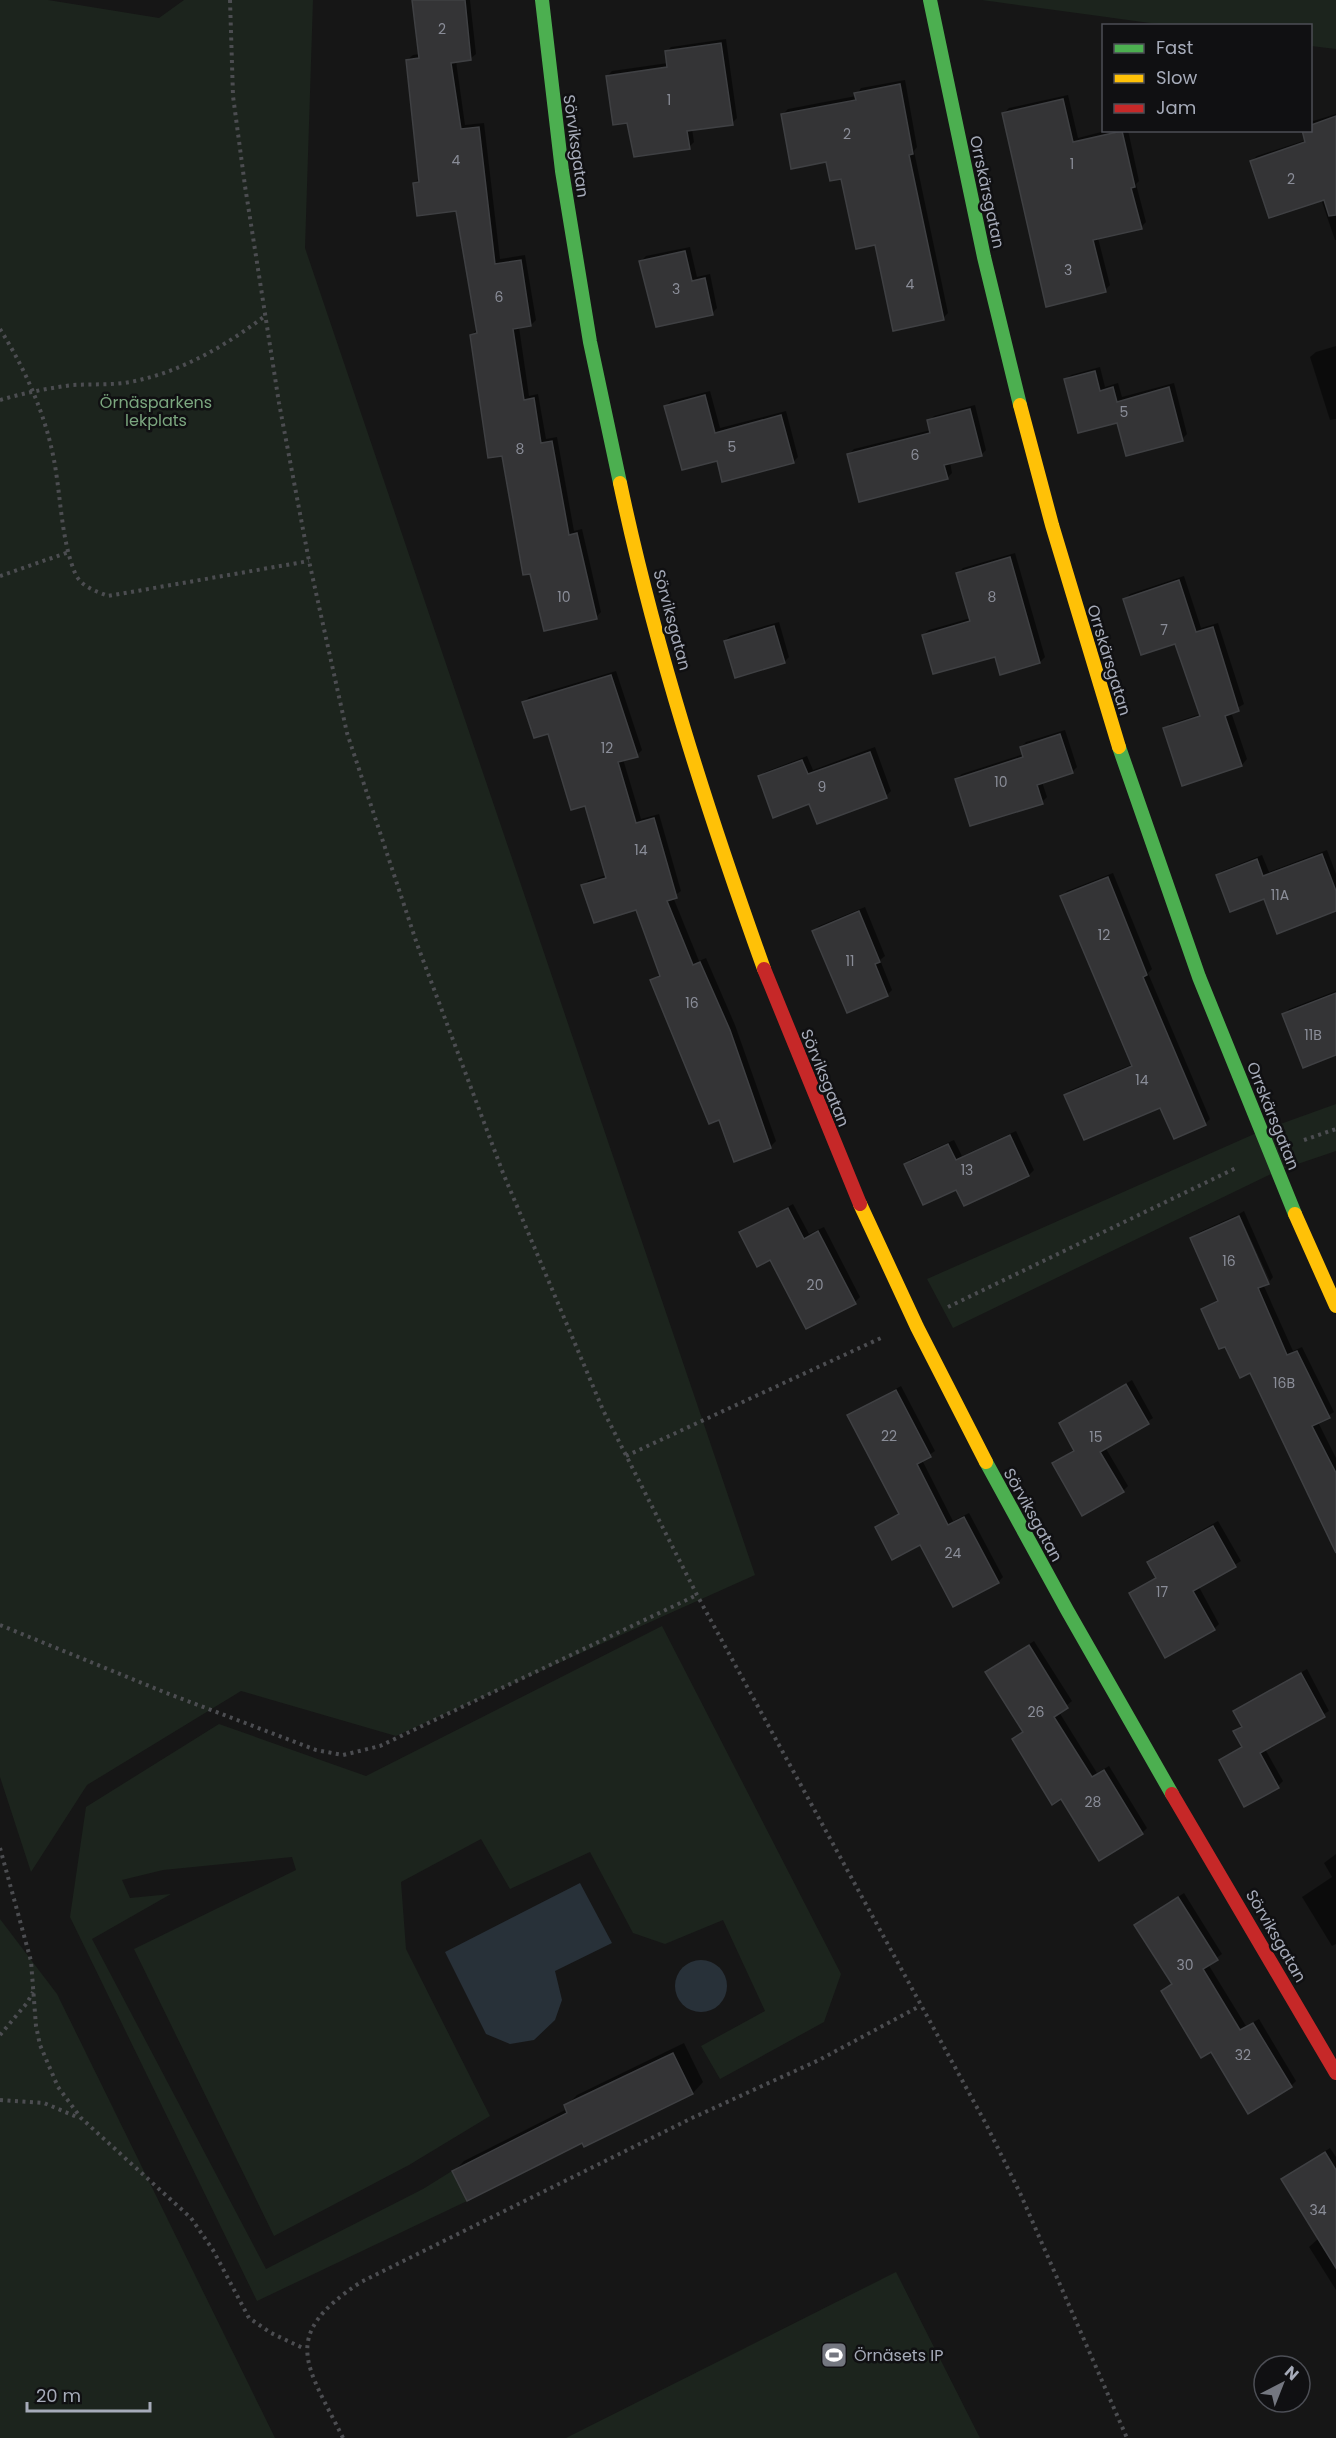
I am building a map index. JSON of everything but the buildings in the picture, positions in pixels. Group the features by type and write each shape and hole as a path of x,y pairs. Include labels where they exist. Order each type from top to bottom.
{"street":[{"name":"Sörviksgatan","path":"542,0 563,174 583,297 631,528 658,636 704,792 769,980 841,1161 914,1322 989,1471 1336,2073"},
{"name":"Orrskärsgatan","path":"930,0 982,252 1020,407 1064,571 1113,730 1166,885 1225,1043 1336,1306"}],"path":[{"path":"230,0 233,96 265,316 309,561 347,733 417,944 503,1173 603,1410 697,1596 986,2124 1020,2193 1128,2438"},
{"path":"0,400 33,391 123,383 153,375 188,363 240,335 265,316"},
{"path":"0,328 20,362 33,391 54,457 69,552 76,576 87,588 108,596 309,561"},
{"path":"0,576 69,552"},
{"path":"626,1456 1270,1152 1336,1129"},
{"path":"0,1625 164,1692 316,1750 343,1755 380,1746 697,1596"},
{"path":"0,1848 31,1961 40,2044 58,2087 81,2118 191,2218 213,2250 249,2318 271,2333 305,2349"},
{"path":"0,2035 27,2003 33,1991"},
{"path":"343,2438 309,2368 305,2349 310,2332 323,2312 337,2298 361,2282 692,2118 819,2060 920,2006"},
{"path":"0,2100 44,2103 81,2118"}],"green space":[{"name":"Örnäsparkens lekplats","path":"0,0 48,0 159,18 184,0 313,0 305,248 755,1575 396,1736 241,1691 87,1785 31,1872 0,1777"},
{"path":"982,0 1336,0 1336,49 1312,46 1312,24 1158,24"},
{"path":"1336,1104 1336,1151 1277,1171 953,1328 927,1279 1261,1131"},
{"path":"662,1626 841,1974 824,2022 720,2079 701,2046 765,2011 723,1920 665,1944 633,1933 590,1852 510,1889 481,1839 401,1882 406,1949 490,2116 409,2165 274,2236 134,1949 296,1870 292,1857 163,1870 122,1880 130,1898 171,1894 92,1939 266,2269 423,2189 452,2171 467,2201 257,2301 70,1917 86,1807 219,1724 366,1776"},
{"path":"0,1919 57,1994 275,2438 0,2438"},
{"name":"Örnäsets IP","path":"896,2272 980,2438 566,2438"}],"shaded area":[{"path":"580,1883 612,1943 555,1971 562,2000 555,2020 534,2040 510,2044 486,2034 445,1952"},
{"path":"701,1960 711,1962 719,1968 725,1976 727,1986 725,1996 719,2004 711,2010 701,2012 691,2010 683,2004 677,1996 675,1986 677,1976 683,1968 691,1962"}],"traffic: fast":[{"path":"542,0 562,171 590,342 620,483"},
{"path":"930,0 984,257 1020,405"},
{"path":"1119,747 1199,977 1295,1214"},
{"path":"986,1462 1172,1794"}],"traffic: slow":[{"path":"1020,405 1052,525 1119,747"},
{"path":"620,483 649,606 684,728 722,849 764,969"},
{"path":"860,1204 917,1327 986,1462"},
{"path":"1295,1214 1336,1306"}],"traffic: jam":[{"path":"764,969 860,1204"},
{"path":"1172,1794 1336,2073"}],"place":[{"name":"Örnäsets IP","path":"834,2355"}]}
